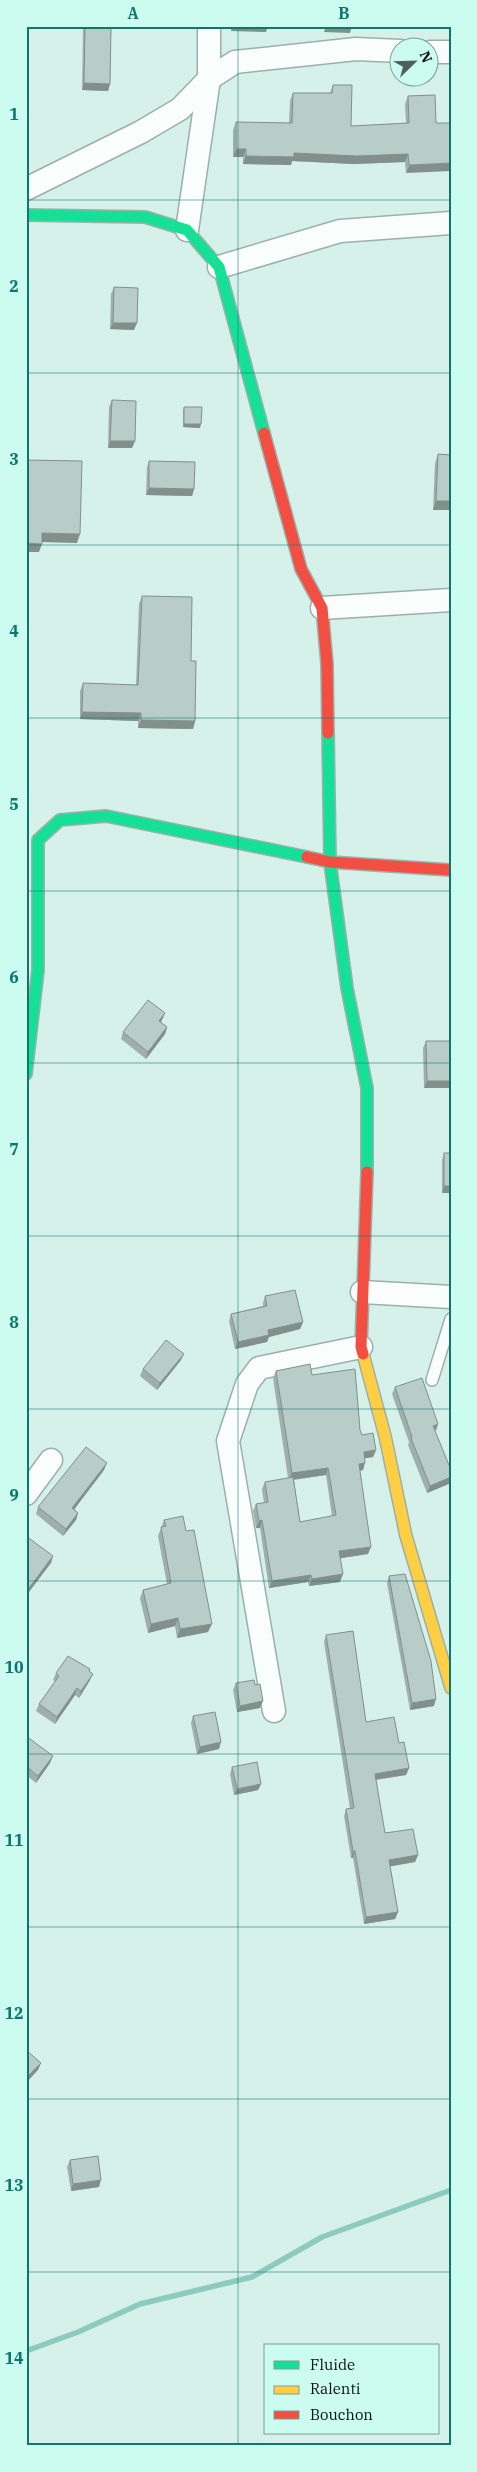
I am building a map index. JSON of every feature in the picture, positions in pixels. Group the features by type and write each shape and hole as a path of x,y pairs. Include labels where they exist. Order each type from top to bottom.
{"street":[{"path":"186,230 209,79 209,26"},
{"path":"26,189 141,132 180,109 209,79 235,62 356,49 390,51"},
{"path":"26,215 146,217 186,230 219,267 301,569 322,608 327,664 330,862 346,988 367,1088 368,1140 362,1292 362,1347 385,1436 406,1536 451,1688"},
{"path":"219,267 340,231 451,222"},
{"path":"322,608 451,600"},
{"path":"26,1074 38,970 38,840 60,820 106,816 330,862 451,870"},
{"path":"362,1292 451,1297"},
{"path":"274,1711 228,1441 247,1384 258,1368 362,1347"},
{"path":"26,1494 51,1460"}],"lane":[{"path":"432,1380 451,1319"}],"building":[{"path":"85,26 111,26 110,84 84,83"},
{"path":"333,85 352,85 351,126 409,123 408,96 435,95 436,123 451,123 451,163 409,165 408,154 357,156 294,153 294,157 246,156 246,149 236,149 236,122 292,123 293,93 332,93"},
{"path":"114,287 138,288 137,323 113,323"},
{"path":"112,400 136,401 135,441 110,441"},
{"path":"184,407 202,407 201,424 184,424"},
{"path":"438,454 451,455 451,501 436,501"},
{"path":"26,460 82,461 80,534 42,533 42,544 26,543"},
{"path":"149,461 195,462 194,489 149,488"},
{"path":"142,596 192,597 191,661 196,661 195,721 141,720 141,713 82,712 83,683 138,685"},
{"path":"148,1000 165,1013 159,1021 167,1027 148,1052 123,1032"},
{"path":"426,1041 451,1041 451,1081 427,1081"},
{"path":"444,1153 451,1153 451,1186 444,1186"},
{"path":"295,1290 303,1322 268,1330 269,1335 238,1342 231,1314 267,1306 265,1296"},
{"path":"166,1340 184,1354 160,1383 143,1369"},
{"path":"310,1364 312,1375 355,1369 360,1430 362,1435 373,1433 376,1450 364,1452 365,1463 359,1464 371,1547 339,1551 343,1574 312,1579 311,1575 272,1581 262,1520 259,1521 256,1504 268,1502 265,1482 293,1477 300,1522 336,1515 328,1468 292,1473 276,1371"},
{"path":"422,1378 438,1424 433,1426 451,1470 451,1477 430,1486 411,1438 395,1387"},
{"path":"86,1447 107,1463 72,1508 78,1513 66,1529 38,1507"},
{"path":"183,1516 186,1531 194,1530 212,1624 180,1629 178,1618 151,1624 143,1590 171,1583 161,1527 166,1526 164,1520"},
{"path":"26,1536 53,1556 26,1592"},
{"path":"405,1574 431,1661 436,1699 412,1703 389,1576"},
{"path":"353,1631 366,1722 394,1717 399,1743 404,1742 409,1768 375,1774 385,1833 413,1829 418,1855 389,1860 398,1912 366,1917 346,1809 354,1808 326,1635"},
{"path":"68,1656 90,1669 89,1671 93,1674 81,1691 77,1688 57,1717 39,1704 59,1676 56,1673"},
{"path":"254,1680 255,1685 260,1684 263,1701 240,1706 236,1683"},
{"path":"215,1712 221,1742 200,1747 193,1716"},
{"path":"26,1736 53,1756 38,1776 26,1766"},
{"path":"257,1762 261,1784 237,1789 232,1767"},
{"path":"26,2050 41,2063 26,2078"},
{"path":"98,2156 101,2180 73,2184 70,2160"}],"waterway":[{"path":"26,2351 78,2332 140,2304 252,2277 322,2237 451,2190"}],"traffic: fast":[{"path":"26,215 145,217 187,230 219,267 264,433"},
{"path":"328,733 330,862 347,988 367,1088 367,1172"},
{"path":"26,1074 38,970 38,840 60,820 106,816 307,857"}],"traffic: slow":[{"path":"363,1354 385,1436 406,1536 451,1688"}],"traffic: jam":[{"path":"264,433 301,569 322,608 327,664 328,733"},
{"path":"307,857 330,862 451,870"},
{"path":"363,1354 361,1347 367,1172"}]}
